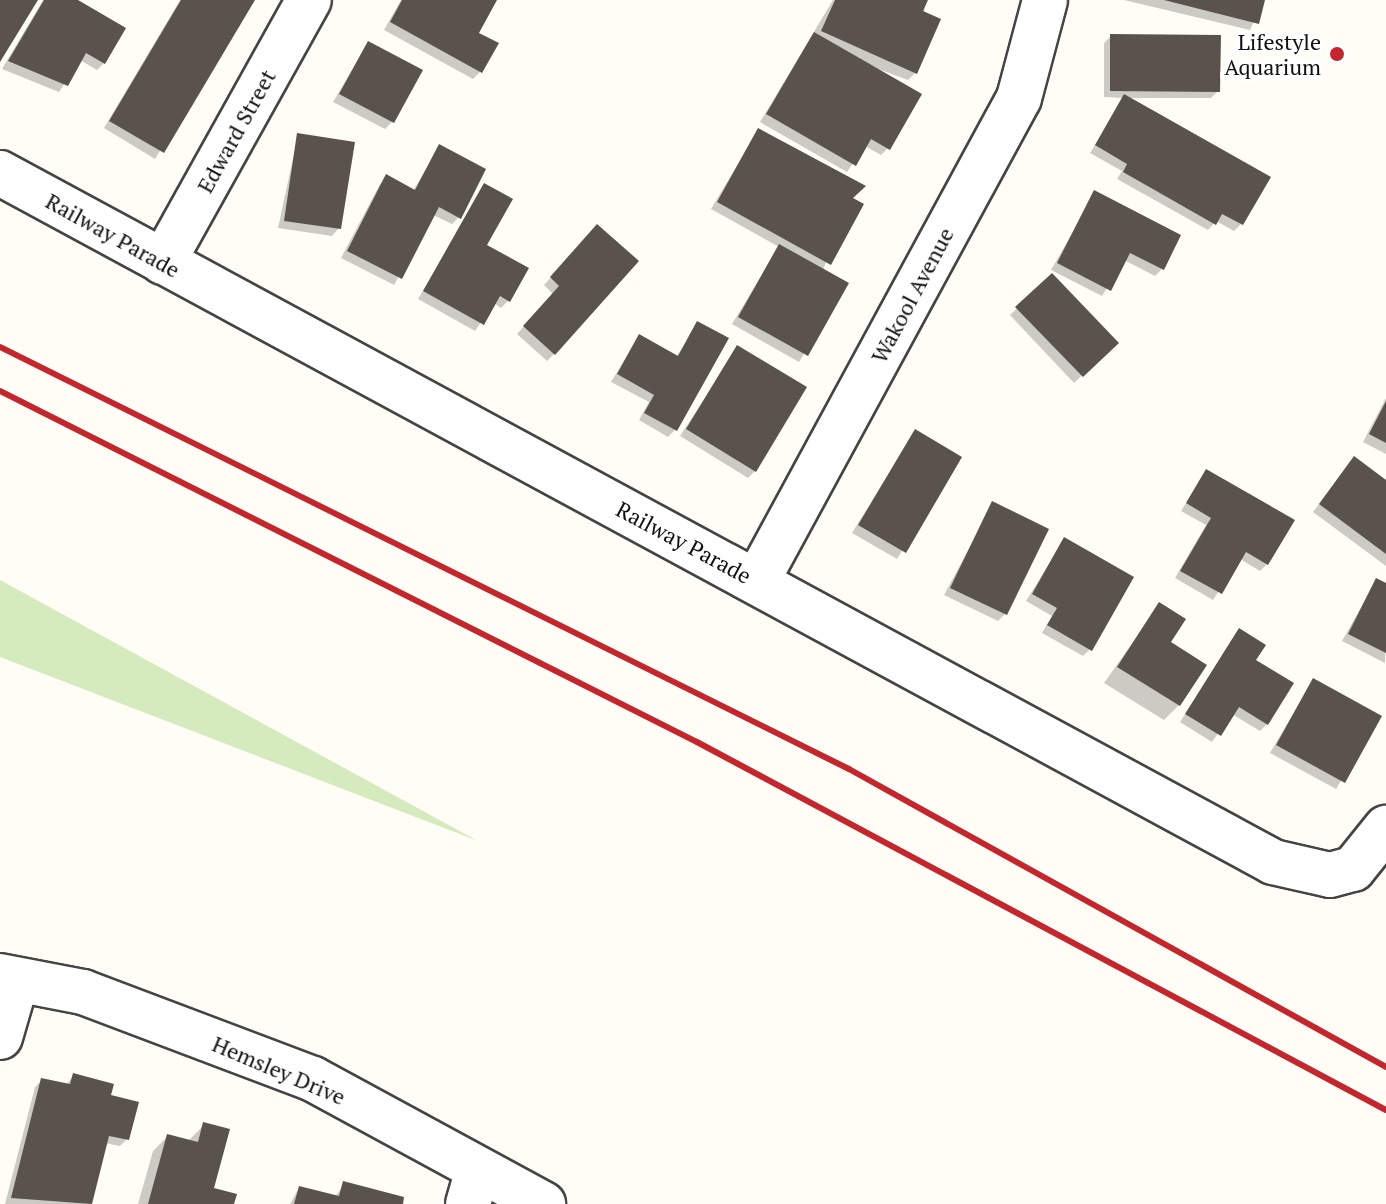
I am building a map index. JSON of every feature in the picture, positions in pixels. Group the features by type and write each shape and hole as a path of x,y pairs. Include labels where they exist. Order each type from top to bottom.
{"street":[{"name":"Edward Street","path":"163,262 309,0"},
{"name":"Wakool Avenue","path":"757,581 1019,98 1045,0"},
{"name":"Railway Parade","path":"0,173 1273,862 1330,875 1379,841"},
{"path":"0,1037 8,979"},
{"name":"Hemsley Drive","path":"8,979 83,992 313,1079 473,1186 543,1204"}],"green space":[{"path":"0,580 478,841 0,657"}],"building":[{"path":"0,0 38,0 0,62"},
{"path":"44,0 78,0 126,28 105,64 86,53 68,86 8,61"},
{"path":"181,0 255,0 164,153 109,121"},
{"path":"402,0 497,0 479,33 499,43 482,73 390,22"},
{"path":"835,0 928,0 923,11 941,19 917,74 821,31"},
{"path":"1164,0 1265,0 1259,24"},
{"path":"814,32 922,94 890,150 871,139 856,166 766,114"},
{"path":"1110,34 1221,35 1220,92 1110,91"},
{"path":"368,41 423,70 394,123 339,94"},
{"path":"1124,94 1271,177 1243,225 1222,214 1216,225 1123,172 1127,164 1095,145"},
{"path":"758,128 866,186 853,198 864,204 831,265 717,202"},
{"path":"297,133 355,142 341,229 284,221"},
{"path":"439,144 486,169 461,219 439,207 402,279 347,251 386,174 415,190"},
{"path":"484,183 513,199 487,245 529,268 510,302 500,296 484,325 423,291"},
{"path":"1094,190 1181,235 1164,270 1130,253 1111,291 1057,263"},
{"path":"597,224 639,261 555,355 523,326 559,286 550,277"},
{"path":"779,244 849,283 808,356 738,317"},
{"path":"1052,273 1119,343 1083,377 1015,307"},
{"path":"697,321 729,338 677,431 644,413 654,395 617,374 639,334 678,356"},
{"path":"737,345 807,387 756,472 686,429"},
{"path":"1386,401 1386,443 1369,434"},
{"path":"915,429 962,457 906,553 858,525"},
{"path":"1354,456 1386,480 1386,554 1319,504"},
{"path":"1206,469 1295,520 1268,565 1246,552 1222,594 1180,571 1211,518 1186,503"},
{"path":"992,501 1049,529 1007,615 950,588"},
{"path":"1064,537 1134,577 1092,651 1047,625 1057,608 1032,594"},
{"path":"1376,578 1386,583 1386,653 1348,634"},
{"path":"1159,602 1186,619 1171,642 1207,665 1180,706 1117,667"},
{"path":"1239,628 1266,645 1256,660 1294,683 1268,725 1239,707 1221,736 1185,714"},
{"path":"1313,678 1382,716 1345,783 1276,745"},
{"path":"73,1073 114,1084 111,1095 139,1102 129,1140 109,1136 92,1204 11,1198 41,1078 70,1084"},
{"path":"203,1122 230,1129 214,1188 237,1194 234,1204 148,1204 167,1134 198,1142"},
{"path":"343,1181 404,1197 403,1204 294,1204 299,1186 339,1196"}],"railway":[{"path":"0,347 849,769 1386,1067"},
{"path":"0,391 697,742 1386,1110"}],"place":[{"name":"Lifestyle Aquarium","path":"1337,54"}]}
